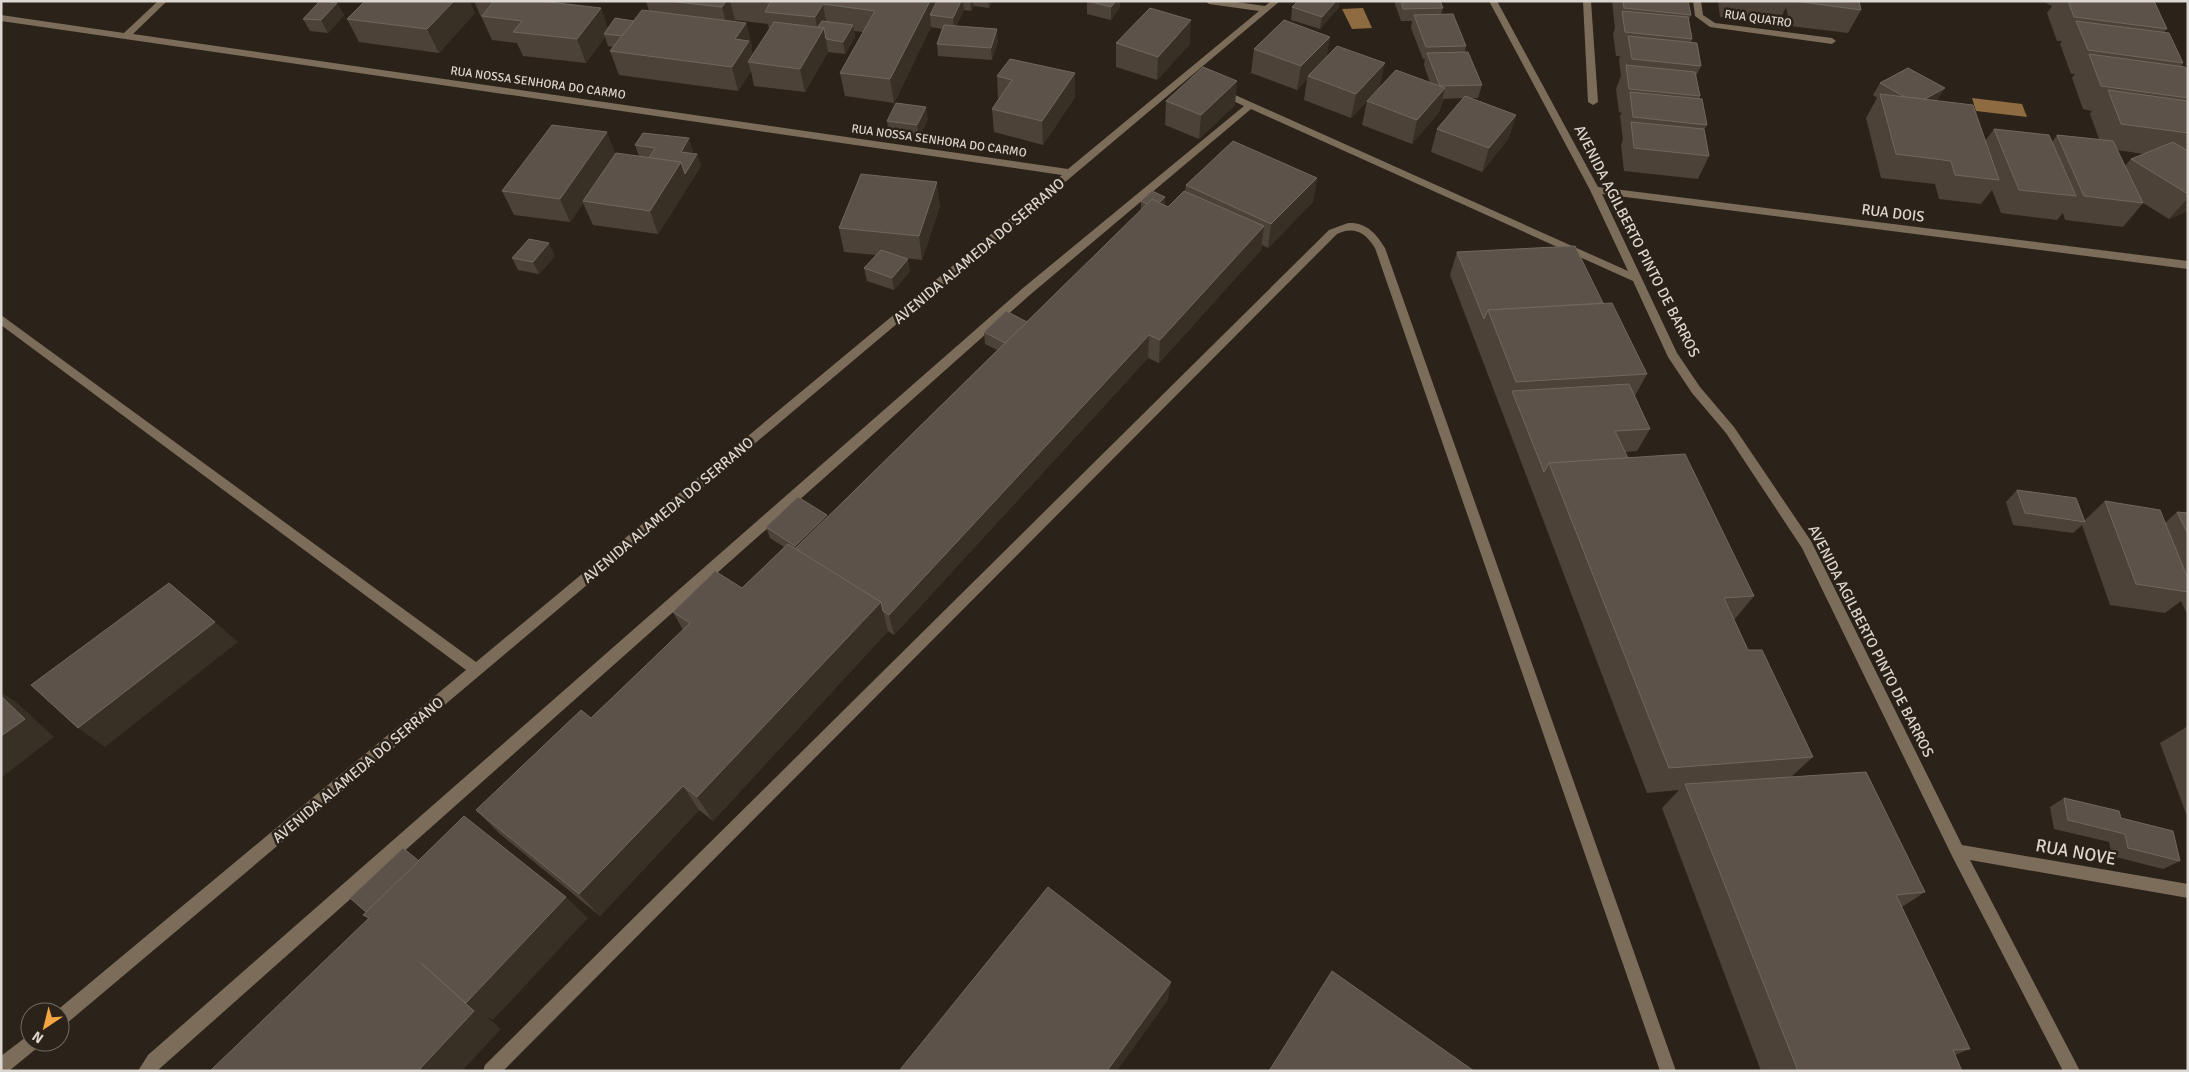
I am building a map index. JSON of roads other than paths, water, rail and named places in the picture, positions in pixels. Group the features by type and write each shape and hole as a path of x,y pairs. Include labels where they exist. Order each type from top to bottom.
{"street":[{"path":"126,36 163,1"},
{"path":"1209,1 1271,5"},
{"name":"AVENIDA AGILBERTO PINTO DE BARROS","path":"1493,1 1595,190 1672,354 1696,390 1730,430 1807,545 1957,851 2072,1071"},
{"path":"1587,1 1593,102"},
{"name":"RUA QUATRO","path":"1696,1 1699,16 1713,25 1832,41"},
{"name":"AVENIDA ALAMEDA DO SERRANO","path":"70,1010 1072,173 1192,78 1271,5"},
{"name":"RUA NOSSA SENHORA DO CARMO","path":"1,18 1072,173"},
{"path":"1214,88 1636,279"},
{"path":"150,1066 1027,291 1250,105"},
{"name":"RUA DOIS","path":"1595,190 2188,265"},
{"path":"491,1071 1333,232 1343,226 1358,226 1372,235 1380,248 1668,1071"},
{"path":"1,319 477,670"},
{"name":"RUA NOVE","path":"1957,851 2188,891"},
{"path":"1,1067 20,1051"}]}
